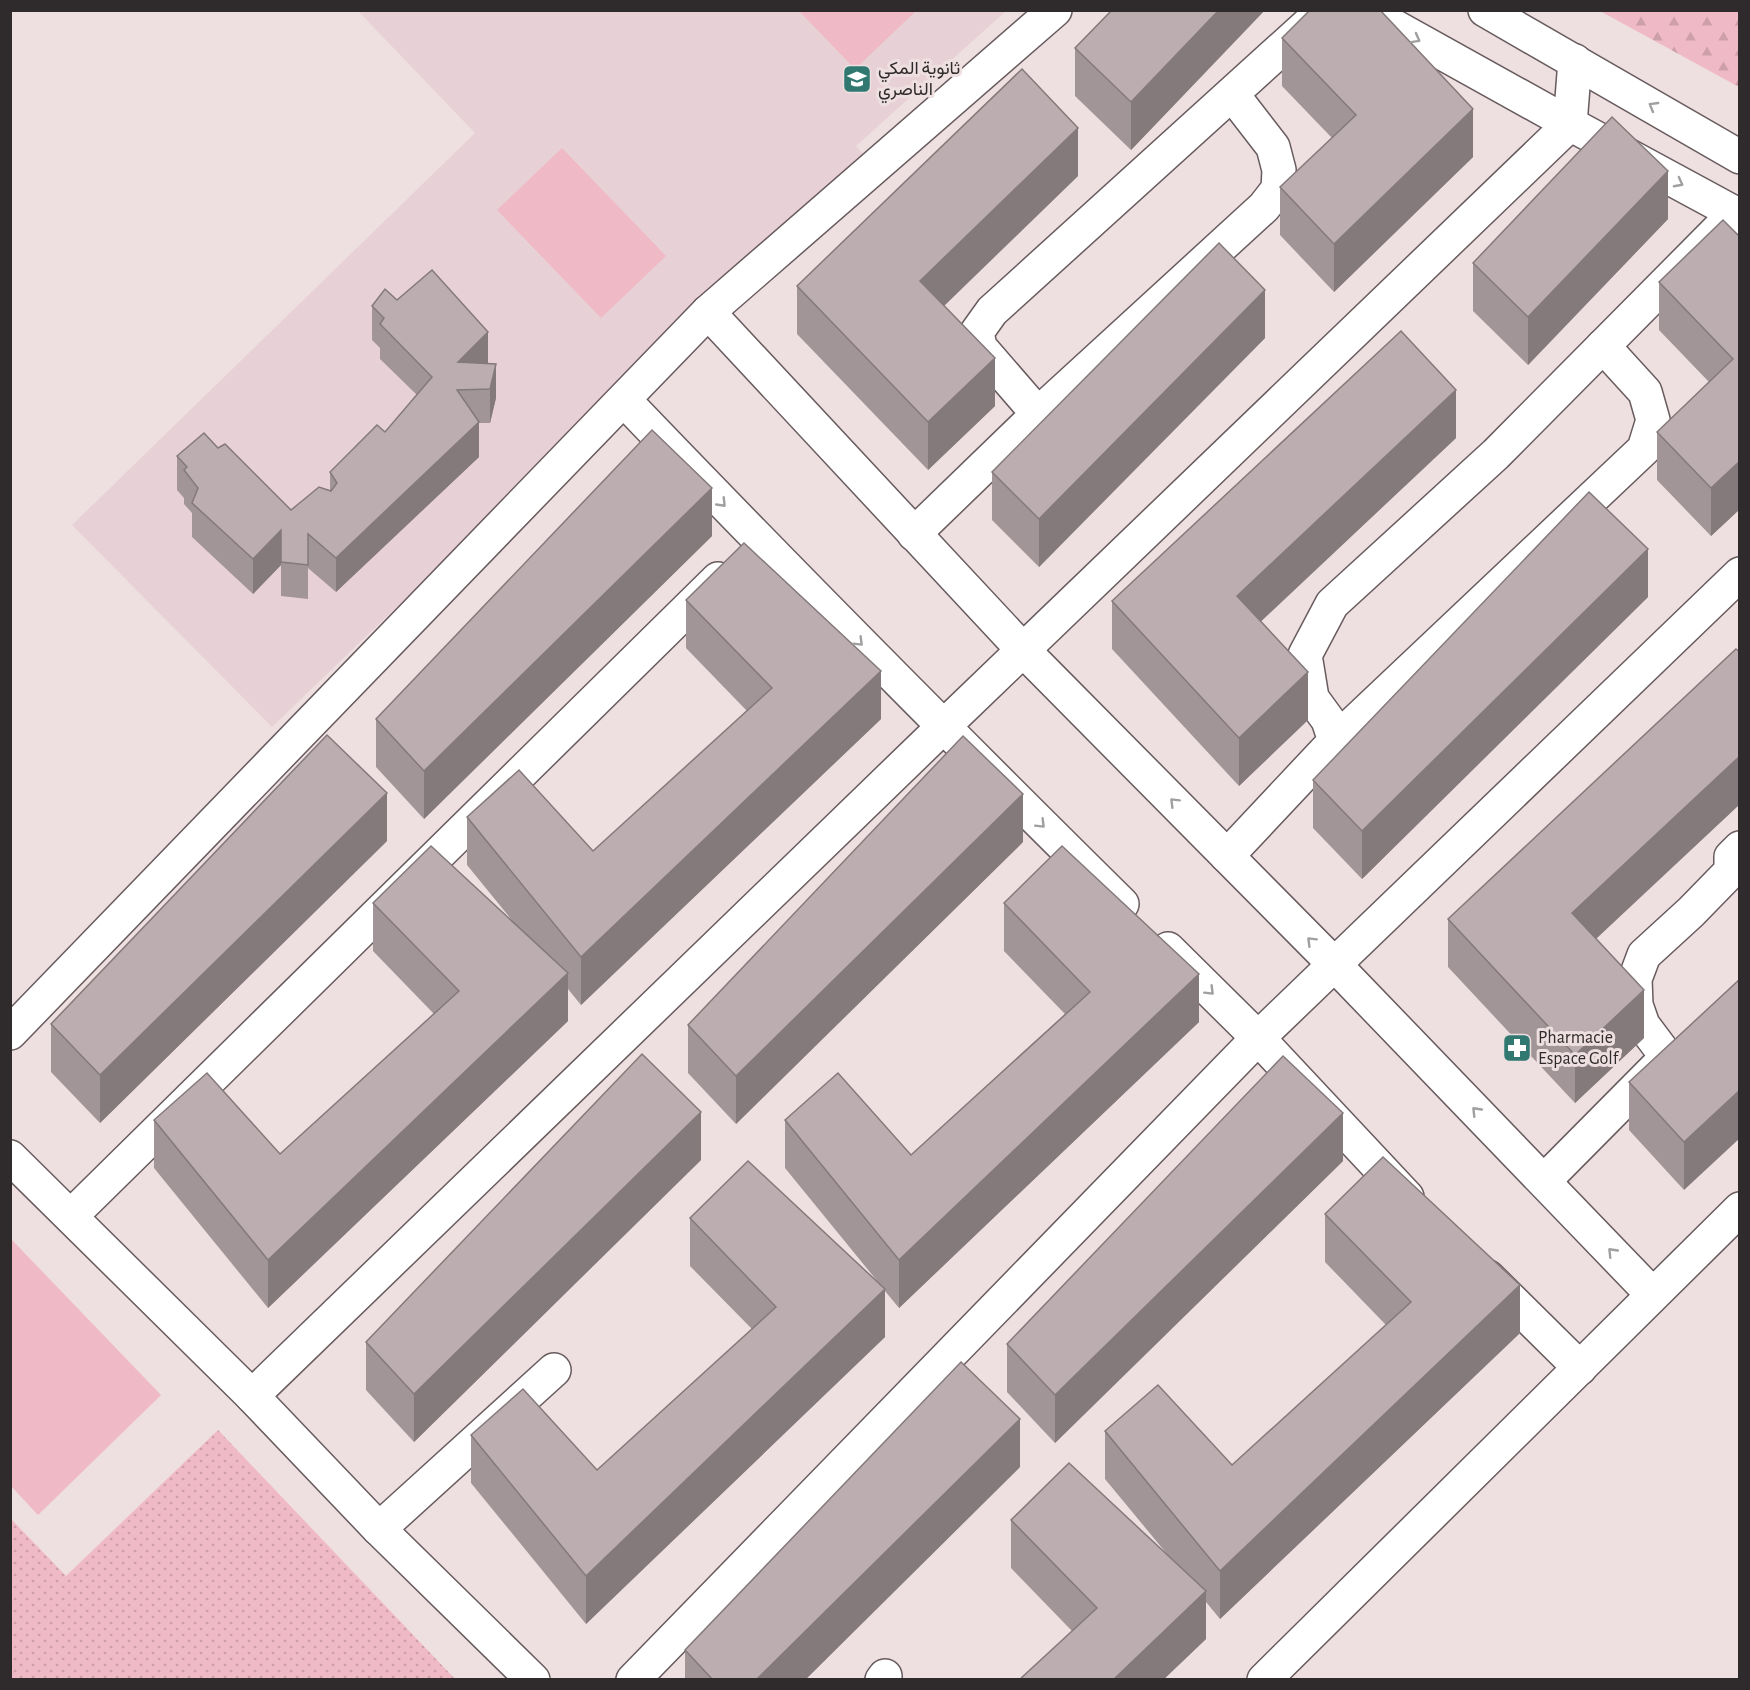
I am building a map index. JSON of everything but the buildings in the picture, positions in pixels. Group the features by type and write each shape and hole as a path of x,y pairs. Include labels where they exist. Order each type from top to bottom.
{"street":[{"path":"10,1033 708,312 1055,10"},
{"path":"1038,414 980,347 976,332 992,311 1324,10"},
{"path":"1335,741 1328,720 1312,698 1305,655 1332,604 1496,454 1737,214 1365,10"},
{"path":"1485,10 1740,157"},
{"path":"252,1396 1570,124 1575,61"},
{"path":"914,534 1038,414 1264,207 1278,189 1279,170 1273,147 1232,94"},
{"path":"708,312 1024,651 1334,964 1652,1294"},
{"path":"1227,856 1335,741 1644,449 1653,420 1645,392 1603,346"},
{"path":"624,400 758,540 943,727 1258,1038 1430,1220"},
{"path":"71,1216 758,540"},
{"path":"633,1680 1258,1038 1740,574"},
{"path":"1667,1057 1643,1025 1636,1005 1635,979 1644,956 1737,868"},
{"path":"1544,1182 1691,1032"},
{"path":"10,1157 252,1396 379,1529 533,1680"},
{"path":"1264,1680 1740,1209"},
{"path":"1464,1253 1580,1368"},
{"path":"379,1529 554,1370"}],"shaded area":[{"path":"358,11 1006,11 856,146 865,156 272,727 72,525 475,133"}],"green space":[{"path":"799,11 916,11 855,69"},
{"path":"1600,11 1739,11 1739,87"},
{"path":"562,148 666,256 601,318 497,210"},
{"path":"10,1238 161,1395 38,1515 11,1486"},
{"path":"218,1430 455,1679 11,1679 11,1519 66,1576"}],"place":[{"name":"ثانوية المكي الناصري","path":"857,79"},
{"name":"Pharmacie Espace Golf","path":"1517,1048"}]}
